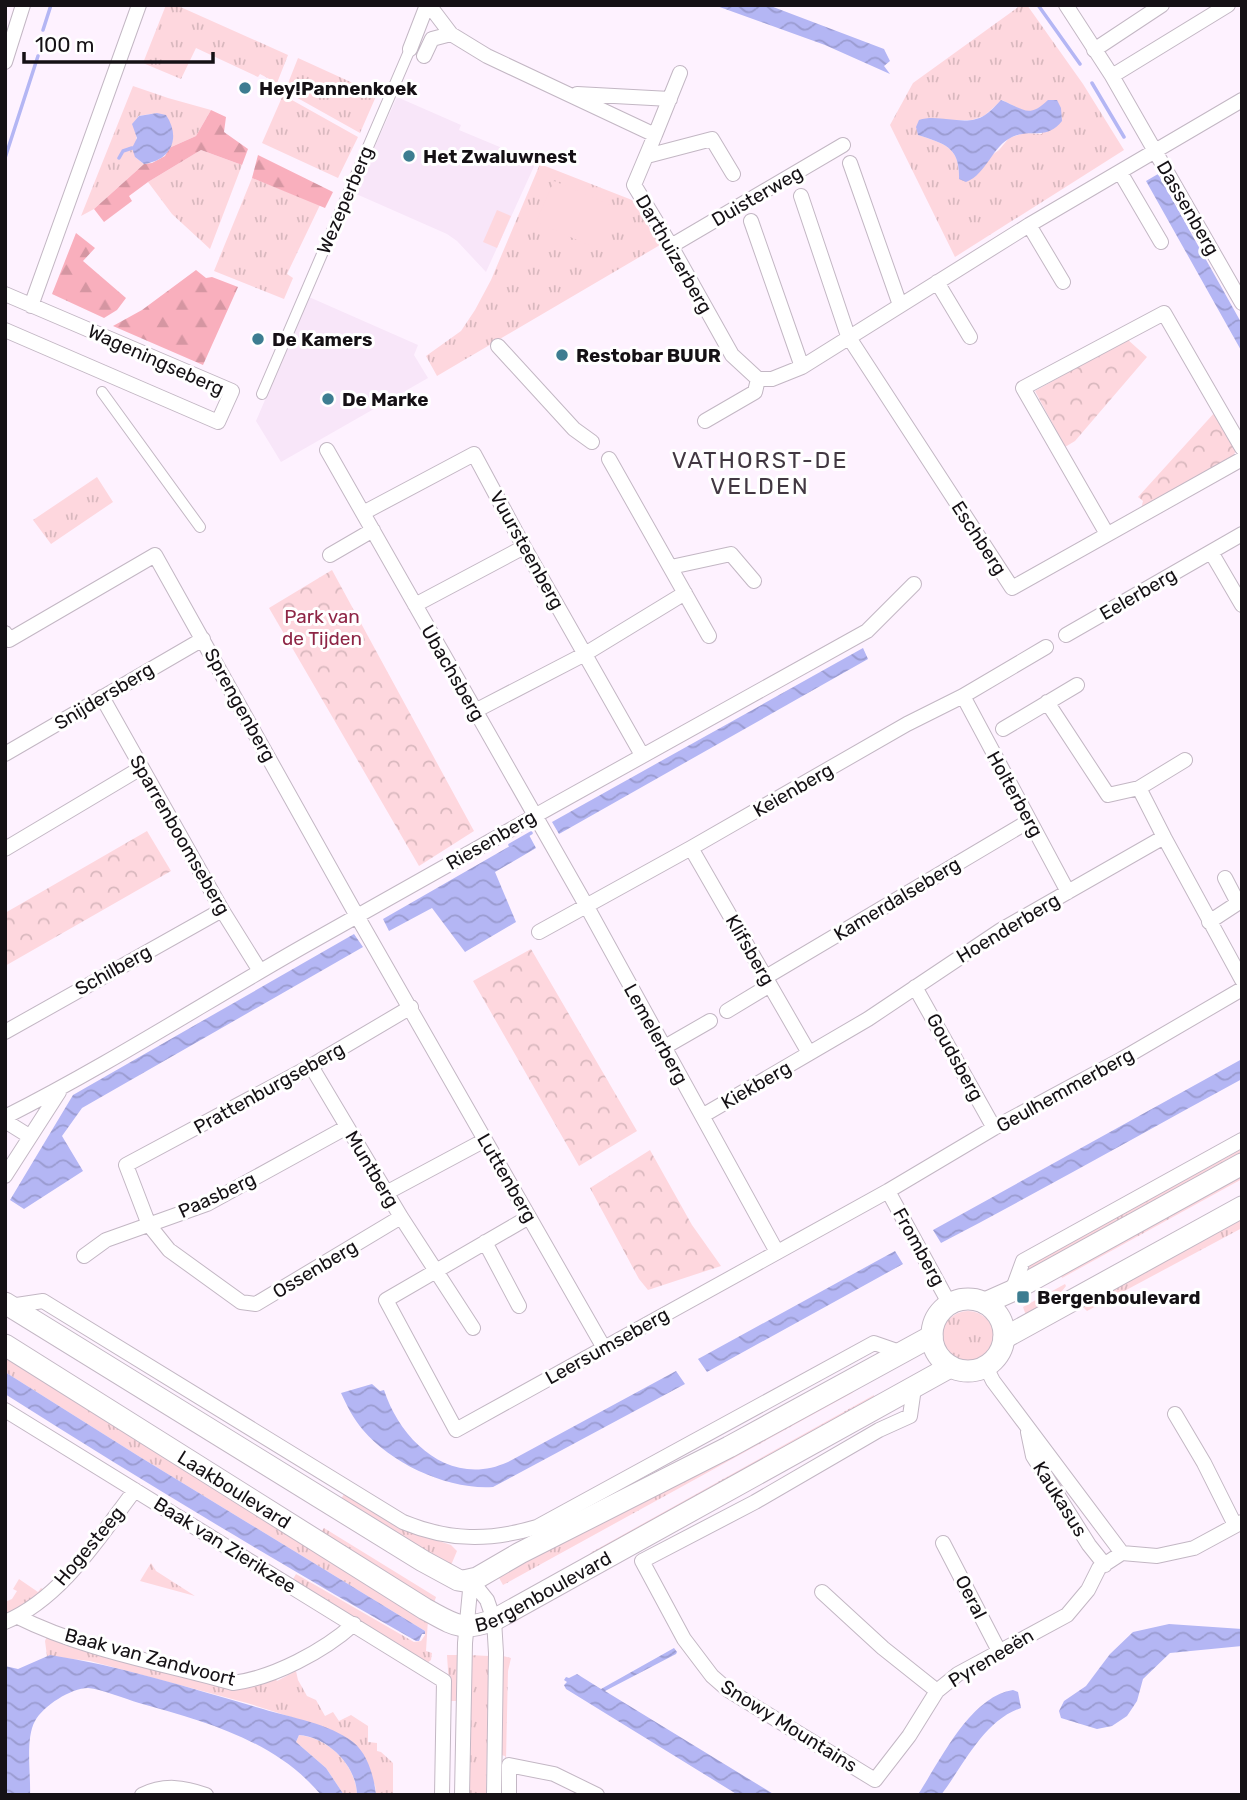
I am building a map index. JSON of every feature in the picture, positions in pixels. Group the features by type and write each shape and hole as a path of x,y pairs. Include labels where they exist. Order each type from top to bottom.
{"main road":[{"path":"985,1303 1012,1291 1242,1164"},
{"path":"1004,1338 1242,1207"},
{"path":"961,1299 985,1303 1001,1322 1004,1338 989,1374 950,1367 933,1348 932,1336 937,1315 949,1303 961,1299"},
{"name":"Laakboulevard","path":"8,1305 423,1561 458,1580 471,1580"},
{"name":"Bergenboulevard","path":"471,1580 729,1447 932,1336"},
{"name":"Laakboulevard","path":"5,1345 425,1609 466,1628"},
{"name":"Bergenboulevard","path":"466,1628 494,1620 950,1367"}],"street":[{"path":"5,62 11,23 23,5"},
{"path":"31,306 139,5"},
{"path":"428,5 451,34 487,56 655,135"},
{"name":"Wezeperberg","path":"262,394 428,5"},
{"name":"Dassenberg","path":"1066,5 1112,76 1242,303"},
{"path":"1094,50 1162,5"},
{"path":"1112,76 1228,5"},
{"path":"424,56 432,39 451,34"},
{"name":"Darthuizerberg","path":"680,73 634,186 732,355 758,379"},
{"path":"568,93 670,99"},
{"path":"705,421 755,392 758,379 772,379 802,367 1029,225 1242,100"},
{"path":"647,156 712,139 733,174"},
{"name":"Duisterweg","path":"671,246 843,145"},
{"path":"850,163 900,304"},
{"path":"1120,172 1161,242"},
{"path":"802,196 848,336"},
{"path":"751,220 802,367"},
{"path":"1029,225 1063,282"},
{"path":"937,282 970,337"},
{"name":"Wageningseberg","path":"5,294 232,391 222,424 5,330"},
{"path":"1107,534 1023,388 1164,313 1242,448"},
{"name":"Eschberg","path":"848,336 1012,588 1242,459"},
{"path":"498,346 575,429 592,442"},
{"path":"102,391 200,527"},
{"name":"Ubachsberg","path":"327,450 534,816"},
{"name":"Vuursteenberg","path":"363,513 474,454 642,755"},
{"path":"609,459 709,636"},
{"path":"330,555 373,530"},
{"name":"Eelerberg","path":"1066,635 1242,534"},
{"path":"415,605 524,547"},
{"path":"1211,552 1242,605"},
{"path":"671,567 731,554 754,581"},
{"name":"Sprengenberg","path":"6,638 155,555 357,916 411,1007"},
{"name":"Riesenberg","path":"5,1119 357,916 867,631 914,584"},
{"path":"475,711 585,654 685,593"},
{"name":"Snijdersberg","path":"5,754 203,639"},
{"name":"Keienberg","path":"539,932 1046,647"},
{"path":"1003,729 1077,685"},
{"name":"Holterberg","path":"963,696 1068,892"},
{"name":"Sparrenboomseberg","path":"102,697 222,910 260,971"},
{"path":"1047,702 1108,795 1139,788 1185,760"},
{"path":"5,849 141,768"},
{"path":"1139,788 1242,980"},
{"name":"Lemelerberg","path":"534,816 777,1252"},
{"name":"Kamerdalseberg","path":"727,1011 768,981 1029,821"},
{"name":"Hoenderberg","path":"809,1053 868,1019 1001,930 1164,837"},
{"name":"Klifsberg","path":"691,848 809,1053"},
{"path":"1209,922 1238,904 1225,878"},
{"name":"Schilberg","path":"5,1032 222,910"},
{"name":"Goudsberg","path":"915,987 995,1128"},
{"name":"Geulhemmerberg","path":"888,1191 1242,989"},
{"name":"Prattenburgseberg","path":"125,1165 311,1066 411,1007"},
{"name":"Luttenberg","path":"411,1007 604,1348"},
{"path":"663,1048 710,1021"},
{"name":"Kiekberg","path":"702,1115 809,1053"},
{"name":"Muntberg","path":"311,1066 401,1217 473,1328"},
{"name":"Riesenberg","path":"5,1176 60,1089"},
{"path":"5,1119 29,1136"},
{"name":"Paasberg","path":"84,1256 106,1240 207,1204 347,1127"},
{"path":"386,1192 485,1140"},
{"path":"1012,1291 1023,1261 1242,1140"},
{"name":"Ossenberg","path":"125,1165 149,1225 169,1250 241,1302 256,1304 401,1217"},
{"name":"Leersumseberg","path":"435,1271 386,1300 456,1430 888,1191"},
{"name":"Fromberg","path":"888,1191 949,1303"},
{"path":"435,1271 529,1217"},
{"path":"485,1242 519,1306"},
{"name":"Laakboulevard","path":"8,1305 43,1301 403,1522 436,1534 461,1538 487,1538 537,1527 874,1343 900,1352"},
{"name":"Kaukasus","path":"989,1374 1122,1553"},
{"name":"Bergenboulevard","path":"642,1561 755,1502 879,1430 910,1416 914,1388"},
{"name":"Baak van Zierikzee","path":"5,1410 444,1681 442,1795"},
{"path":"1122,1553 1157,1556 1194,1548 1238,1523 1175,1414"},
{"name":"Kaukasus","path":"1028,1427 1033,1456 1089,1545 1105,1565"},
{"name":"Hogesteeg","path":"12,1619 67,1576 135,1490"},
{"name":"Oeral","path":"943,1543 999,1651"},
{"name":"Pyreneeën","path":"874,1780 909,1736 937,1691 958,1674 1067,1615 1088,1590 1099,1569 1122,1553"},
{"name":"Snowy Mountains","path":"642,1561 684,1639 712,1676 728,1690 874,1780"},
{"path":"471,1580 486,1601 494,1620 494,1795"},
{"path":"462,1795 466,1628 471,1580"},
{"path":"822,1592 937,1691"},
{"name":"Baak van Zandvoort","path":"12,1619 233,1683 255,1680 277,1670 338,1639 354,1624"},
{"path":"509,1795 509,1765 556,1774 597,1795"},
{"path":"142,1795 153,1789 173,1787 206,1795"}],"shaded area":[{"path":"397,97 461,125 459,130 536,162 486,272 447,234 354,193"},
{"name":"De Marke","path":"309,297 418,345 414,355 428,378 281,462 256,421"}],"green space":[{"path":"166,5 176,5 288,55 277,83 196,48 181,79 143,63"},
{"path":"1021,5 1027,5 1083,84 1124,150 955,257 890,125 913,83","holes":["1002,100 1028,113 1036,111 1042,134 1024,133 1009,138 999,150 959,179 954,153 943,144 918,135 955,120 972,120 984,116"]},
{"path":"298,58 377,94 360,133 285,91"},
{"path":"133,86 211,110 196,136 169,148 173,140 157,113 138,116 135,157 144,164 94,209 81,216"},
{"path":"283,95 358,137 338,178 262,143"},
{"path":"211,110 226,117 224,132 248,149 242,165 201,150 129,196 132,201 104,222 94,209 144,164 165,156 169,148 196,136"},
{"path":"201,150 242,165 210,249 172,214 148,182"},
{"path":"258,155 333,192 325,208 252,178"},
{"path":"540,164 632,200 660,245 437,376 426,356 461,331 475,310 491,280"},
{"path":"252,178 320,205 287,274 293,278 284,299 214,271"},
{"path":"554,181 618,208 600,250 536,222"},
{"path":"497,210 511,216 497,248 483,242"},
{"path":"76,233 95,248 83,261 126,298 117,310 104,318 52,294"},
{"path":"196,270 206,278 212,277 238,287 203,365 113,326 142,310"},
{"path":"1127,339 1147,357 1075,441 1065,447 1035,391"},
{"path":"1216,411 1237,449 1232,458 1141,509 1143,501 1138,497"},
{"path":"97,477 113,502 51,544 33,520"},
{"name":"Park van de Tijden","path":"332,570 474,831 419,866 269,608"},
{"path":"147,831 171,871 5,966 5,913"},
{"path":"531,949 637,1131 579,1166 473,981"},
{"path":"1242,1149 1242,1161 1022,1274 1026,1265 1116,1218 1128,1207 1130,1210"},
{"path":"650,1150 692,1225 721,1266 648,1290 639,1279 590,1188"},
{"path":"1242,1169 1242,1179 1062,1278 1061,1276"},
{"path":"1242,1217 1242,1228 1087,1311 1081,1305"},
{"path":"1065,1284 1051,1305 1028,1321 1023,1307"},
{"path":"968,1311 978,1313 986,1319 992,1327 992,1347 986,1355 978,1361 968,1363 958,1361 950,1355 944,1347 942,1337 944,1327 950,1319 958,1313"},
{"path":"5,1351 428,1619 426,1651 432,1653 431,1660 427,1663 292,1581 296,1574 414,1642 421,1641 425,1631 5,1372"},
{"path":"862,1384 852,1393 503,1585 498,1576 586,1528"},
{"path":"874,1397 585,1558 592,1552"},
{"path":"344,1494 399,1528 451,1545 457,1551 449,1570 338,1504"},
{"path":"324,1528 436,1597 433,1606 319,1535"},
{"path":"151,1563 156,1571 195,1596 140,1581"},
{"path":"19,1579 38,1592 41,1588 44,1590 17,1610 5,1615 5,1602 12,1599 17,1591 13,1589"},
{"path":"48,1634 222,1685 275,1678 277,1681 296,1671 307,1696 316,1700 325,1716 333,1712 339,1721 351,1715 368,1726 368,1742 377,1743 377,1751 393,1763 393,1795 376,1795 375,1785 332,1730 247,1703 90,1661 47,1656 45,1641"},
{"path":"447,1655 460,1655 461,1701 450,1701"},
{"path":"469,1655 489,1656 486,1795 466,1795"},
{"path":"503,1656 511,1658 508,1671 506,1759 501,1755"},
{"path":"299,1735 321,1741 339,1755 352,1773 357,1795 344,1795 326,1768 296,1742"}],"water":[{"path":"714,5 768,5 884,49 890,61 884,66 890,74 825,45"},
{"path":"1001,100 1030,111 1048,100 1057,100 1062,121 1050,131 1019,135 1005,141 979,173 966,182 959,179 957,160 949,148 918,135 916,127 919,120 978,119"},
{"path":"157,113 166,115 171,123 173,139 167,153 154,162 144,164 135,157 132,148 137,138 132,124 139,116"},
{"path":"1158,174 1242,324 1242,352 1146,181"},
{"path":"863,648 868,659 559,834 552,822"},
{"path":"529,835 536,848 495,872 516,922 465,952 432,908 389,931 383,919"},
{"path":"354,934 363,947 82,1108 62,1136 83,1171 24,1209 10,1200 73,1095"},
{"path":"1242,1059 1242,1079 941,1243 933,1230"},
{"path":"895,1251 903,1264 707,1372 698,1359"},
{"path":"676,1371 685,1384 493,1487 458,1484 405,1464 389,1454 363,1430 341,1393 372,1384 380,1391 384,1390 403,1427 431,1455 448,1464 467,1469 487,1469 508,1462"},
{"path":"5,1372 425,1631 425,1634 416,1641 209,1520 56,1426 5,1394"},
{"path":"1169,1624 1242,1629 1242,1646 1170,1653 1143,1679 1137,1701 1127,1716 1112,1726 1097,1729 1061,1718 1059,1711 1064,1701 1086,1686 1110,1654 1133,1632"},
{"path":"674,1648 676,1654 605,1691 775,1795 738,1795 566,1689 564,1685 567,1682 564,1680 566,1677 577,1674 601,1689"},
{"path":"50,1655 157,1679 332,1730 353,1742 363,1753 372,1773 376,1795 357,1795 352,1774 339,1755 310,1737 299,1735 296,1742 326,1768 344,1795 321,1795 283,1760 238,1736 189,1718 88,1688 66,1694 39,1715 30,1737 30,1795 5,1795 5,1666 18,1669"},
{"path":"1013,1690 1018,1692 1021,1708 1008,1714 985,1733 941,1795 919,1793 947,1747 971,1716 998,1695"}],"waterway":[{"path":"43,30 51,5"},
{"path":"1038,5 1080,64"},
{"path":"5,158 38,56"},
{"path":"1092,83 1124,137"},
{"path":"119,158 123,151 132,148"},
{"path":"510,845 531,833"}],"place":[{"name":"Hey!Pannenkoek","path":"245,88"},
{"name":"Het Zwaluwnest","path":"409,156"},
{"name":"De Kamers","path":"258,339"},
{"name":"Restobar BUUR","path":"562,355"},
{"name":"De Marke","path":"328,399"},
{"name":"Bergenboulevard","path":"1023,1297"}],"district":[{"name":"VATHORST-DE VELDEN","path":"760,473"}]}
